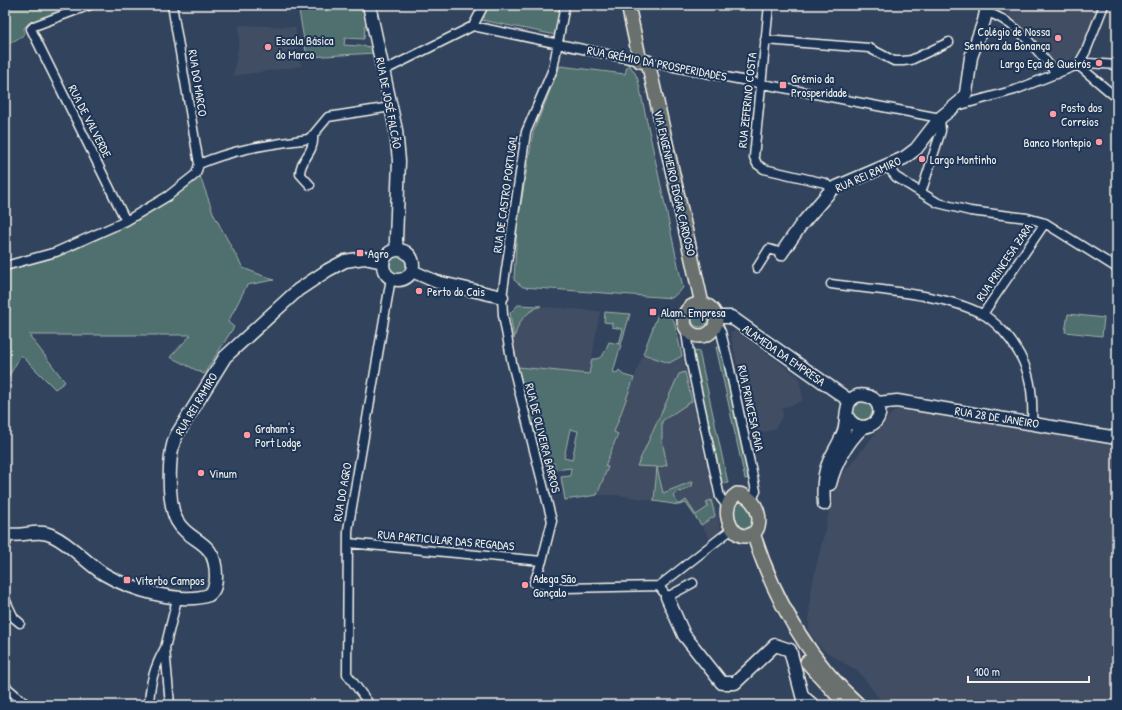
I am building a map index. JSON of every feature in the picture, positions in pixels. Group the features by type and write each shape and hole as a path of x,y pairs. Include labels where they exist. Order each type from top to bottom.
{"main road":[{"name":"VIA ENGENHEIRO EDGAR CARDOSO","path":"628,5 644,61 702,304"},
{"path":"702,304 711,308 716,319 712,330 700,336 691,333 685,326 685,316 689,308 702,304"},
{"path":"737,494 742,494 752,500 758,511 758,527 749,535 738,534 732,528 728,520 727,506 729,500 737,494"},
{"path":"749,535 776,603 803,656 828,687 846,705"},
{"path":"776,603 820,663 860,705"}],"street":[{"name":"RUA DE VALVERDE","path":"90,5 34,26 31,29 126,220"},
{"name":"RUA DO MARCO","path":"172,5 199,164"},
{"name":"RUA DE JOSÉ FALCÃO","path":"369,5 382,71 396,130 399,161 396,240 397,250"},
{"path":"382,71 474,26 484,5"},
{"name":"RUA DE CASTRO PORTUGAL","path":"502,297 526,132 553,69 565,5"},
{"name":"RUA ZEFERINO COSTA","path":"770,5 760,83 754,156 757,164 764,169 826,183 832,189"},
{"path":"1104,5 1086,52 1078,65 1117,98"},
{"path":"954,107 966,93 971,56 985,9 1015,26 1056,74"},
{"name":"RUA GRÉMIO DA PROSPERIDADES","path":"474,26 644,61 940,118"},
{"path":"765,40 869,48 894,61 911,60 949,42"},
{"name":"RUA REI RAMIRO","path":"781,254 801,225 832,189 887,166 916,149 940,118 954,107 1015,90 1078,65 1088,63 1117,65"},
{"path":"5,266 56,252 126,220 168,196 196,174 199,164 224,154 246,148 308,139 313,136 328,117 391,107"},
{"path":"923,187 941,131 940,118"},
{"path":"310,185 300,174 300,168 314,146 313,136"},
{"path":"887,166 896,177 938,203 970,211 1027,218 1045,223 1117,268"},
{"name":"RUA PRINCESA ZARA","path":"984,314 1045,223"},
{"path":"757,268 769,249 781,254"},
{"path":"397,250 411,256 413,266 412,271 406,278 396,280 391,278 384,271 383,262 388,253 397,250"},
{"name":"RUA REI RAMIRO","path":"6,539 38,533 53,536 113,579 177,599 190,599 209,595 214,588 216,572 214,561 207,546 180,525 173,513 171,498 172,443 225,357 298,290 328,270 346,262 364,258 383,262"},
{"path":"412,271 437,282 502,297"},
{"name":"RUA DO AGRO","path":"370,705 347,674 348,530 391,278"},
{"path":"831,284 948,300 984,314 1008,337 1022,356 1031,381 1033,404 1032,423"},
{"name":"RUA DE OLIVEIRA BARROS","path":"502,297 503,315 515,376 552,521 542,561 534,582 565,588 659,586"},
{"name":"ALAMEDA DA EMPRESA","path":"716,319 731,317 850,401"},
{"name":"RUA PRINCESA GAIA","path":"716,319 729,364 756,491 752,500"},
{"path":"685,326 690,359 720,497 727,506"},
{"path":"864,395 869,396 877,403 879,414 877,419 874,423 864,427 853,436 833,474 824,504 823,488 828,464 844,432 847,416 846,411 850,401 864,395"},
{"name":"RUA 28 DE JANEIRO","path":"877,403 897,401 1117,438"},
{"path":"847,416 853,424 864,427"},
{"path":"732,528 659,586 667,597 684,635 722,683 734,683 774,645 790,650 806,700"},
{"name":"RUA PARTICULAR DAS REGADAS","path":"348,543 542,561"},
{"path":"667,597 693,583"},
{"path":"5,599 14,618 20,623"},
{"path":"170,705 166,648 177,599"},
{"path":"149,705 150,681 159,659 166,648"},
{"path":"5,686 27,705"}],"shaded area":[{"name":"Colégio de Nossa Senhora da Bonança","path":"1000,5 1100,5 1086,43 1081,51 1058,68 1055,67"},
{"name":"Escola Básica do Marco","path":"239,25 295,27 298,42 297,55 302,66 233,76 239,42"},
{"path":"518,305 600,311 589,375 518,367 510,315"},
{"path":"658,314 671,317 676,326 721,532 711,540 686,503 679,505 619,495 597,495 608,468 605,466 618,434 614,432"},
{"path":"736,331 799,377 803,400 796,404 784,407 782,409 783,415 775,429 758,434 754,441 730,332"},
{"path":"536,393 539,408 533,409 530,395"},
{"path":"902,406 1117,443 1117,705 896,705 887,703 878,697 860,673 822,649 809,633 810,593 836,482 891,414"}],"green space":[{"path":"5,5 74,5 71,6 69,10 35,23 30,22 24,28 24,35 5,46"},
{"path":"298,5 366,5 370,24 365,25 364,39 345,38 344,45 374,47 375,53 307,57"},
{"path":"489,5 561,5 556,35 481,20"},
{"path":"628,63 638,80 683,288 672,298 523,287 514,280 517,227 533,133 560,66 625,74"},
{"path":"200,176 214,215 243,268 274,280 247,285 228,322 234,327 204,374 170,357 191,335 29,335 65,382 55,389 21,355 5,383 5,269 59,256 96,240 149,210"},
{"path":"394,256 402,256 407,261 405,272 402,274 394,274 389,269 389,261"},
{"path":"518,305 541,306 526,315 520,323 514,339 510,313"},
{"path":"697,311 703,311 708,316 706,325 703,327 697,327 692,322 692,316"},
{"path":"605,312 630,314 613,372 617,373 619,370 623,375 634,378 614,432 618,434 605,466 608,467 597,495 565,500 561,477 570,476 571,468 555,470 554,463 542,466 518,367 589,374 592,359 602,356 609,342 619,344 623,329 612,327 612,323 604,322","holes":["570,429 578,431 572,460 564,458"]},
{"path":"658,314 671,317 674,321 682,356 669,363 643,354"},
{"path":"1068,314 1104,318 1102,336 1065,332"},
{"path":"716,347 721,347 750,478 745,479"},
{"path":"699,351 728,483 722,484 693,352"},
{"path":"685,372 692,401 662,421 662,440 667,465 657,468 663,493 693,481 692,486 681,492 679,491 673,496 679,505 654,501 657,467 637,466 679,374"},
{"path":"863,400 867,401 873,407 873,415 867,421 863,422 859,421 853,415 852,411 853,407 859,401"},
{"path":"686,500 696,515 708,507 706,502 711,500 715,516 701,525 686,503 679,505"},
{"path":"739,502 749,505 754,519 749,531 742,530 736,520 735,509"}],"place":[{"name":"Colégio de Nossa Senhora da Bonança","path":"1058,38"},
{"name":"Escola Básica do Marco","path":"268,47"},
{"name":"Largo Eça de Queirós","path":"1099,63"},
{"name":"Grémio da Prosperidade","path":"783,85"},
{"name":"Posto dos Correios","path":"1053,114"},
{"name":"Banco Montepio","path":"1099,142"},
{"name":"Largo Montinho","path":"922,159"},
{"name":"Agro","path":"360,253"},
{"name":"Perto do Cais","path":"419,291"},
{"name":"Alam. Empresa","path":"653,312"},
{"name":"Graham's Port Lodge","path":"247,435"},
{"name":"Vinum","path":"201,473"},
{"name":"Viterbo Campos","path":"127,580"},
{"name":"Adega São Gonçalo","path":"525,585"}]}
